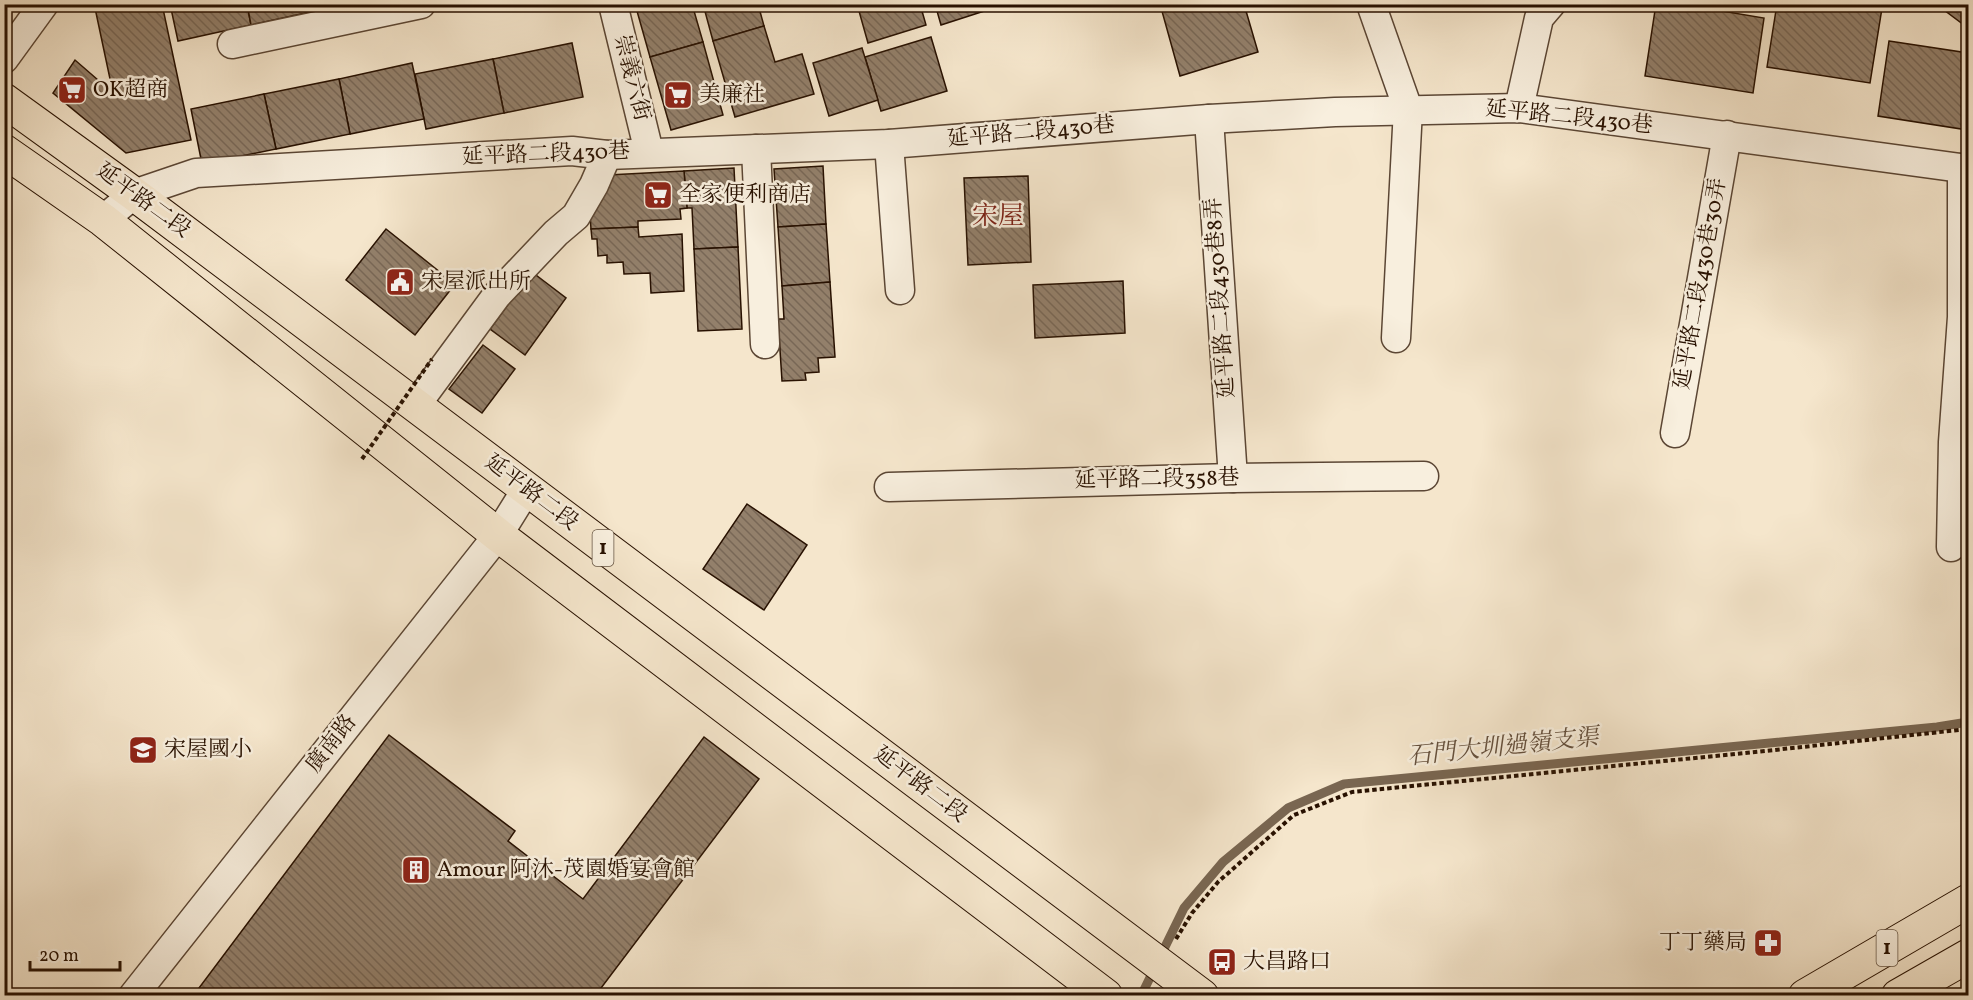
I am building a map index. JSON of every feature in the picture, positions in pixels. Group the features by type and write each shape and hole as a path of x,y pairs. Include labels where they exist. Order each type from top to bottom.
{"main road":[{"name":"延平路二段","path":"4,100 416,405 1177,984"},
{"name":"延平路二段","path":"4,151 103,220 498,535 1106,996"},
{"name":"1","path":"1805,996 1968,901"},
{"name":"1","path":"1898,996 1968,956"}],"street":[{"path":"4,59 44,4"},
{"path":"232,44 421,4"},
{"name":"崇義六街","path":"613,4 649,152"},
{"path":"1371,4 1408,109 1396,338"},
{"path":"1518,108 1539,18 1551,4"},
{"name":"延平路二段430巷","path":"103,220 134,194 196,173 572,151 607,155 890,144 1209,119 1408,109 1518,108 1965,169"},
{"name":"延平路二段430巷8弄","path":"1209,119 1233,478"},
{"name":"延平路二段430巷30弄","path":"1675,433 1727,135"},
{"path":"890,144 900,290"},
{"path":"756,149 765,344"},
{"path":"416,405 496,295 556,233 576,216 594,185 607,155"},
{"path":"1951,547 1953,442 1962,316 1965,169"},
{"name":"延平路二段358巷","path":"890,487 1233,478 1424,476"},
{"name":"廣南路","path":"133,996 498,535 526,490"}],"path":[{"path":"362,459 432,359"},
{"path":"1177,984 1192,913 1218,882 1294,815 1352,792 1968,729"}],"building":[{"path":"115,4 162,4 191,140 126,153 53,93 75,60 113,93 95,8"},
{"path":"170,4 247,4 251,25 178,41"},
{"path":"247,4 323,4 324,9 251,25"},
{"path":"635,4 692,4 703,42 650,57"},
{"path":"703,4 758,4 764,26 713,41"},
{"path":"857,4 920,4 926,25 868,43"},
{"path":"935,4 1006,4 941,25"},
{"path":"1160,4 1244,4 1258,52 1180,76"},
{"path":"1656,4 1680,4 1764,18 1753,93 1645,76"},
{"path":"1777,4 1860,4 1882,8 1870,83 1767,67"},
{"path":"1936,4 1968,4 1968,28"},
{"path":"764,26 775,62 802,54 814,94 735,117 713,41"},
{"path":"931,37 947,91 881,111 865,57"},
{"path":"1889,41 1968,53 1968,130 1878,116"},
{"path":"703,42 723,115 671,130 650,57"},
{"path":"572,43 583,97 504,113 493,59"},
{"path":"862,48 878,100 829,116 813,63"},
{"path":"493,59 504,113 426,129 415,74"},
{"path":"412,63 424,119 350,134 339,79"},
{"path":"339,79 350,134 276,149 264,94"},
{"path":"264,94 276,149 202,164 191,109"},
{"path":"823,166 826,224 778,227 774,169"},
{"path":"734,168 738,247 694,249 692,208 687,208 684,171"},
{"path":"684,171 687,208 680,209 681,219 638,221 638,227 591,229 589,201 608,175"},
{"path":"1028,176 1031,262 968,265 964,178"},
{"path":"826,224 830,282 782,286 778,227"},
{"path":"638,227 639,237 682,234 684,291 651,293 650,273 624,274 623,262 607,263 607,255 598,256 597,239 592,239 591,229"},
{"name":"宋屋派出所","path":"386,229 455,284 415,335 346,280"},
{"path":"738,247 742,329 698,331 694,249"},
{"path":"532,272 566,298 525,355 490,329"},
{"path":"1123,281 1125,333 1035,338 1033,285"},
{"path":"830,282 835,357 818,358 819,372 805,373 806,380 782,381 778,319 784,319 782,286"},
{"path":"483,345 515,369 482,413 449,389"},
{"path":"747,504 807,545 764,610 703,569"},
{"name":"Amour 阿沐-茂園婚宴會館","path":"389,735 515,831 508,841 583,899 704,737 759,779 595,996 193,996"}],"waterway":[{"name":"石門大圳過嶺支渠","path":"1141,996 1184,908 1223,862 1288,808 1344,784 1937,727 1968,722"}],"place":[{"name":"OK超商","path":"72,90"},
{"name":"美廉社","path":"678,95"},
{"name":"全家便利商店","path":"658,195"},
{"name":"宋屋派出所","path":"400,282"},
{"name":"宋屋國小","path":"143,750"},
{"name":"Amour 阿沐-茂園婚宴會館","path":"416,870"},
{"name":"丁丁藥局","path":"1768,943"},
{"name":"大昌路口","path":"1222,962"}],"district":[{"name":"宋屋","path":"998,217"}]}
